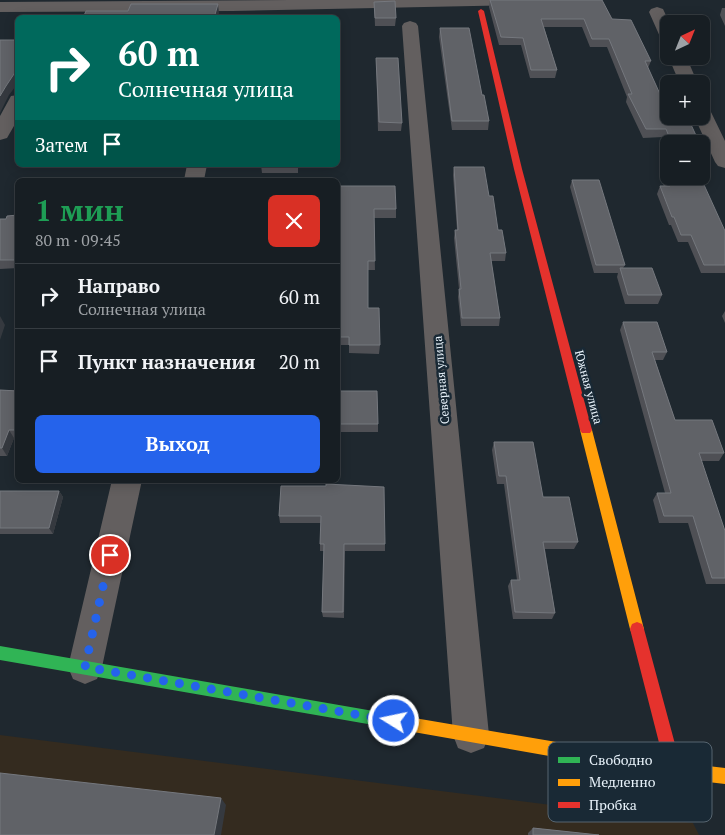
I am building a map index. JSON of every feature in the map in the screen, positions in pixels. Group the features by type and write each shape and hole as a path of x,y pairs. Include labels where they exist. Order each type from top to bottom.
{"street":[{"path":"0,7 409,9 517,0"},
{"name":"Северная улица","path":"409,9 471,735"},
{"name":"Южная улица","path":"481,11 518,169 667,742"},
{"path":"657,12 660,19"},
{"path":"0,134 15,106"},
{"path":"708,125 725,162"},
{"path":"85,667 125,483"},
{"path":"0,653 548,748"},
{"path":"712,774 725,776"}],"shaded area":[{"path":"0,735 548,805 548,822 693,823 699,835 0,835"}],"building":[{"path":"490,0 602,0 612,19 631,20 651,61 645,61 660,94 660,125 691,125 696,135 668,135 666,129 646,129 628,94 632,94 609,39 592,39 584,19 541,19 557,70 531,70 523,38 501,37"},
{"path":"395,1 396,18 375,18 374,2"},
{"path":"131,4 218,4 215,15 84,15 86,11 128,11"},
{"path":"440,28 469,28 489,121 452,121"},
{"path":"0,40 15,40 15,73 0,96"},
{"path":"376,58 398,58 402,123 379,122"},
{"path":"454,167 484,167 489,196 493,196 498,230 502,230 506,253 490,253 500,318 462,318 455,230 458,230"},
{"path":"572,180 599,180 625,265 596,265"},
{"path":"704,185 725,231 725,265 704,265 691,235 681,235 660,186"},
{"path":"340,186 395,186 396,209 374,209 375,261 368,261 368,308 379,308 380,345 349,345 349,337 340,337"},
{"path":"15,215 15,260 0,260 0,219 6,219 7,216"},
{"path":"620,268 652,268 662,295 628,295"},
{"path":"623,322 657,322 667,352 652,352 675,420 712,420 724,453 699,453 725,531 725,578 712,578 693,516 664,516 657,493 671,493"},
{"path":"0,390 15,391 15,430 9,430 2,448 0,448"},
{"path":"340,391 377,391 378,424 340,424"},
{"path":"494,442 533,442 543,497 569,497 578,542 543,542 555,613 515,612 511,580 520,580 506,476 499,476"},
{"path":"326,484 384,487 385,544 344,544 343,612 322,612 324,544 320,544 321,516 279,516 281,486 326,486"},
{"path":"0,491 59,491 49,528 0,528"},
{"path":"0,773 221,798 214,835 0,835"},
{"path":"533,828 599,835 533,835"}],"traffic: fast":[{"path":"0,653 385,720"}],"traffic: slow":[{"path":"586,430 637,629"},
{"path":"385,720 548,748"},
{"path":"712,774 725,776"}],"traffic: jam":[{"path":"481,11 518,169 586,430"},
{"path":"637,629 667,742"}],"route":[{"path":"110,555 85,667 394,721"}]}
